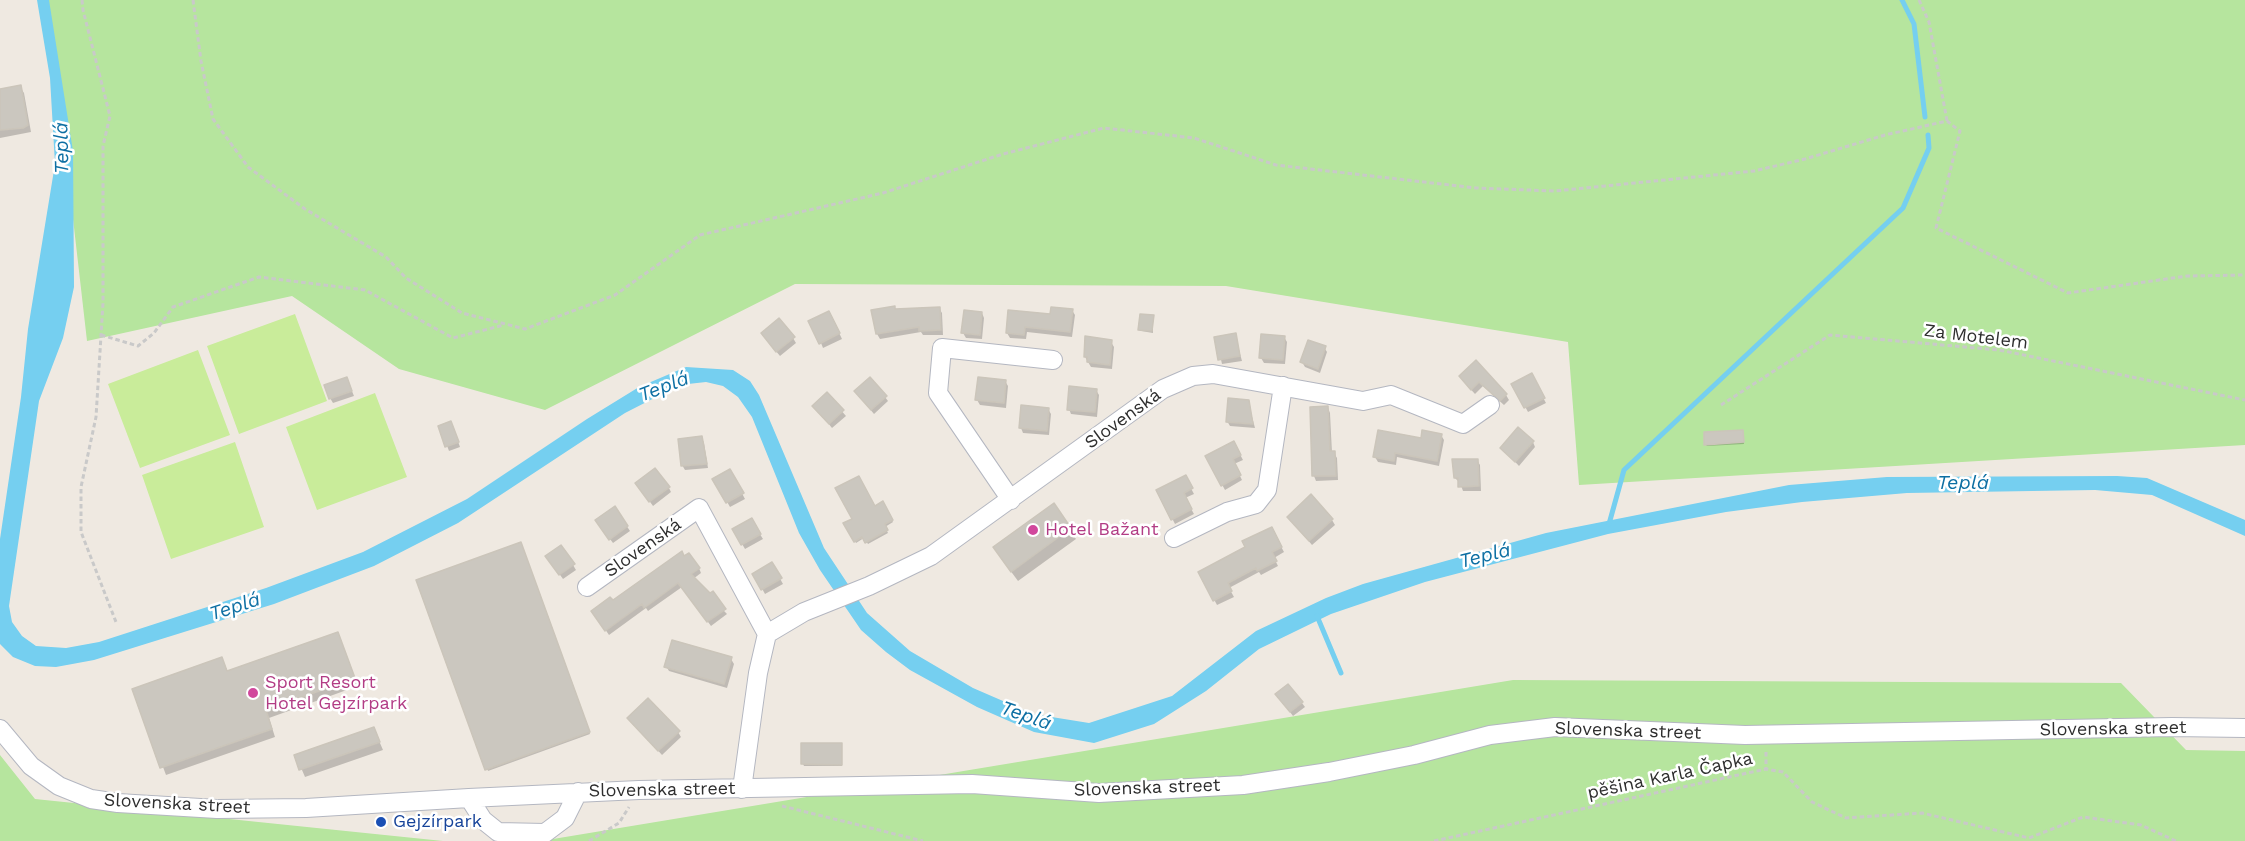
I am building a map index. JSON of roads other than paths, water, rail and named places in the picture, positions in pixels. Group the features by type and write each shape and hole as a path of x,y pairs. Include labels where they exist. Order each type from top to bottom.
{"street":[{"path":"1011,500 938,393 942,348 1053,360"},
{"name":"Slovenská","path":"587,587 699,508 767,634 804,612 869,586 931,556 1163,389 1193,376 1213,374 1363,401 1391,395 1463,424 1490,405"},
{"path":"1174,538 1227,512 1256,504 1267,490 1283,386"},
{"path":"742,789 758,673 767,634"},
{"name":"Slovenska street","path":"0,729 31,766 59,786 91,799 118,803 218,809 306,808 639,790 972,784 1099,793 1243,784 1329,772 1414,755 1490,735 1555,727 1745,735 2245,728"},
{"path":"469,798 483,820 498,832 545,832 565,818 578,792"}],"water":[{"name":"Teplá","path":"37,0 49,0 73,151 74,287 63,338 39,401 9,606 12,622 22,636 36,646 66,648 99,642 266,588 363,552 467,499 639,387 686,367 733,370 750,381 759,395 824,548 867,613 910,651 973,688 1033,714 1089,723 1172,696 1256,631 1326,598 1363,584 1546,533 1789,485 1887,477 2117,476 2147,478 2245,520 2245,536 2152,495 2095,490 1907,493 1802,502 1726,512 1608,534 1425,582 1331,614 1259,649 1206,691 1154,724 1094,743 1034,732 977,707 910,670 861,630 820,570 799,533 752,417 738,397 723,386 706,382 688,384 668,391 625,413 458,523 374,566 274,604 94,660 56,667 35,666 13,657 0,644 0,539 21,397 28,329 55,164 50,78"}],"waterway":[{"path":"1902,0 1914,24 1925,117"},
{"path":"1609,524 1624,470 1903,208 1929,148 1928,135"},
{"path":"1317,616 1341,673"}],"place":[{"name":"Hotel Bažant","path":"1033,530"},
{"name":"Sport Resort Hotel Gejzírpark","path":"253,693"},
{"name":"Gejzírpark","path":"381,822"}]}
